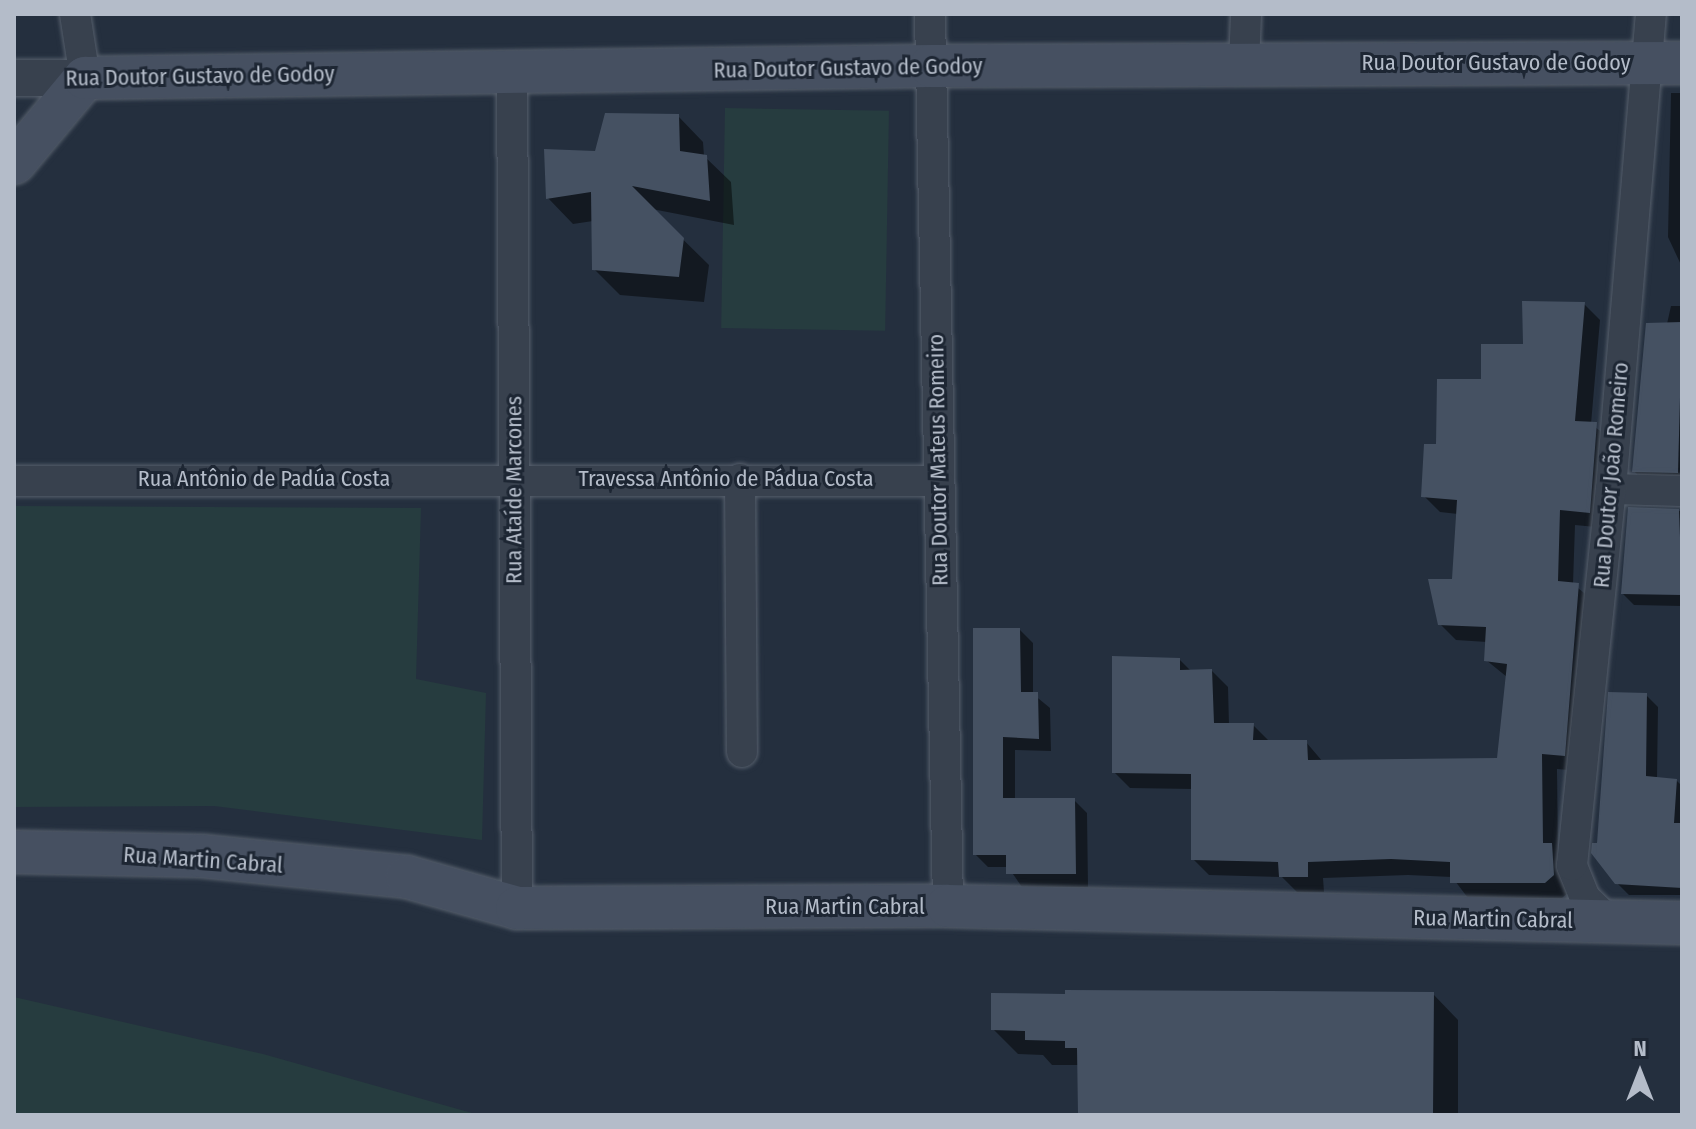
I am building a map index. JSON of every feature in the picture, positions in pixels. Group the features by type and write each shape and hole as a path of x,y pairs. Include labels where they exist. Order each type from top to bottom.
{"main road":[{"name":"Rua Doutor Gustavo de Godoy","path":"85,78 931,66 1664,63"},
{"path":"14,163 85,78"},
{"name":"Rua Martin Cabral","path":"14,852 202,856 407,877 517,908 948,906 1682,923"}],"street":[{"path":"75,14 85,78"},
{"name":"Rua Doutor Mateus Romeiro","path":"930,14 948,906"},
{"path":"1244,64 1246,14"},
{"name":"Rua Doutor João Romeiro","path":"1610,922 1585,898 1572,865 1611,489 1664,63 1651,14"},
{"name":"Rua Ataíde Marcones","path":"512,71 517,908"},
{"name":"Rua Doutor Gustavo de Godoy","path":"14,78 85,78"},
{"name":"Travessa Antônio de Pádua Costa","path":"514,477 938,481"},
{"name":"Rua Antônio de Padúa Costa","path":"14,481 514,477"},
{"path":"740,479 742,752"},
{"path":"1611,489 1682,491"}],"green space":[{"path":"725,108 889,111 885,331 721,328"},
{"path":"14,506 421,508 416,679 486,693 482,840 214,806 14,807"},
{"path":"14,997 263,1054 479,1115 14,1115"}],"building":[{"path":"605,113 679,114 680,151 707,155 710,201 632,186 684,238 679,277 592,270 591,192 546,199 544,149 595,151"},
{"path":"1522,301 1585,302 1575,421 1597,422 1590,513 1560,510 1558,581 1579,583 1565,756 1542,754 1543,843 1552,843 1554,875 1545,883 1450,883 1450,862 1391,859 1308,862 1308,877 1279,877 1278,862 1191,860 1191,774 1112,773 1112,656 1180,658 1180,670 1212,669 1214,723 1254,723 1253,740 1307,740 1308,760 1497,758 1507,664 1484,661 1486,627 1438,625 1428,579 1452,579 1457,500 1421,497 1424,444 1436,444 1437,379 1481,379 1481,344 1523,344"},
{"path":"1682,322 1678,473 1632,472 1646,323"},
{"path":"1628,507 1679,509 1682,595 1621,594"},
{"path":"973,628 1020,628 1021,692 1038,692 1039,739 1003,737 1003,798 1075,798 1076,874 1006,874 1006,855 973,855"},
{"path":"1608,692 1647,693 1646,776 1677,779 1674,823 1682,823 1682,888 1615,884 1591,853 1592,843 1597,843"},
{"path":"1065,990 1434,992 1433,1115 1078,1115 1077,1048 1065,1048 1065,1041 1025,1040 1025,1031 991,1030 991,993 1065,994"}]}
